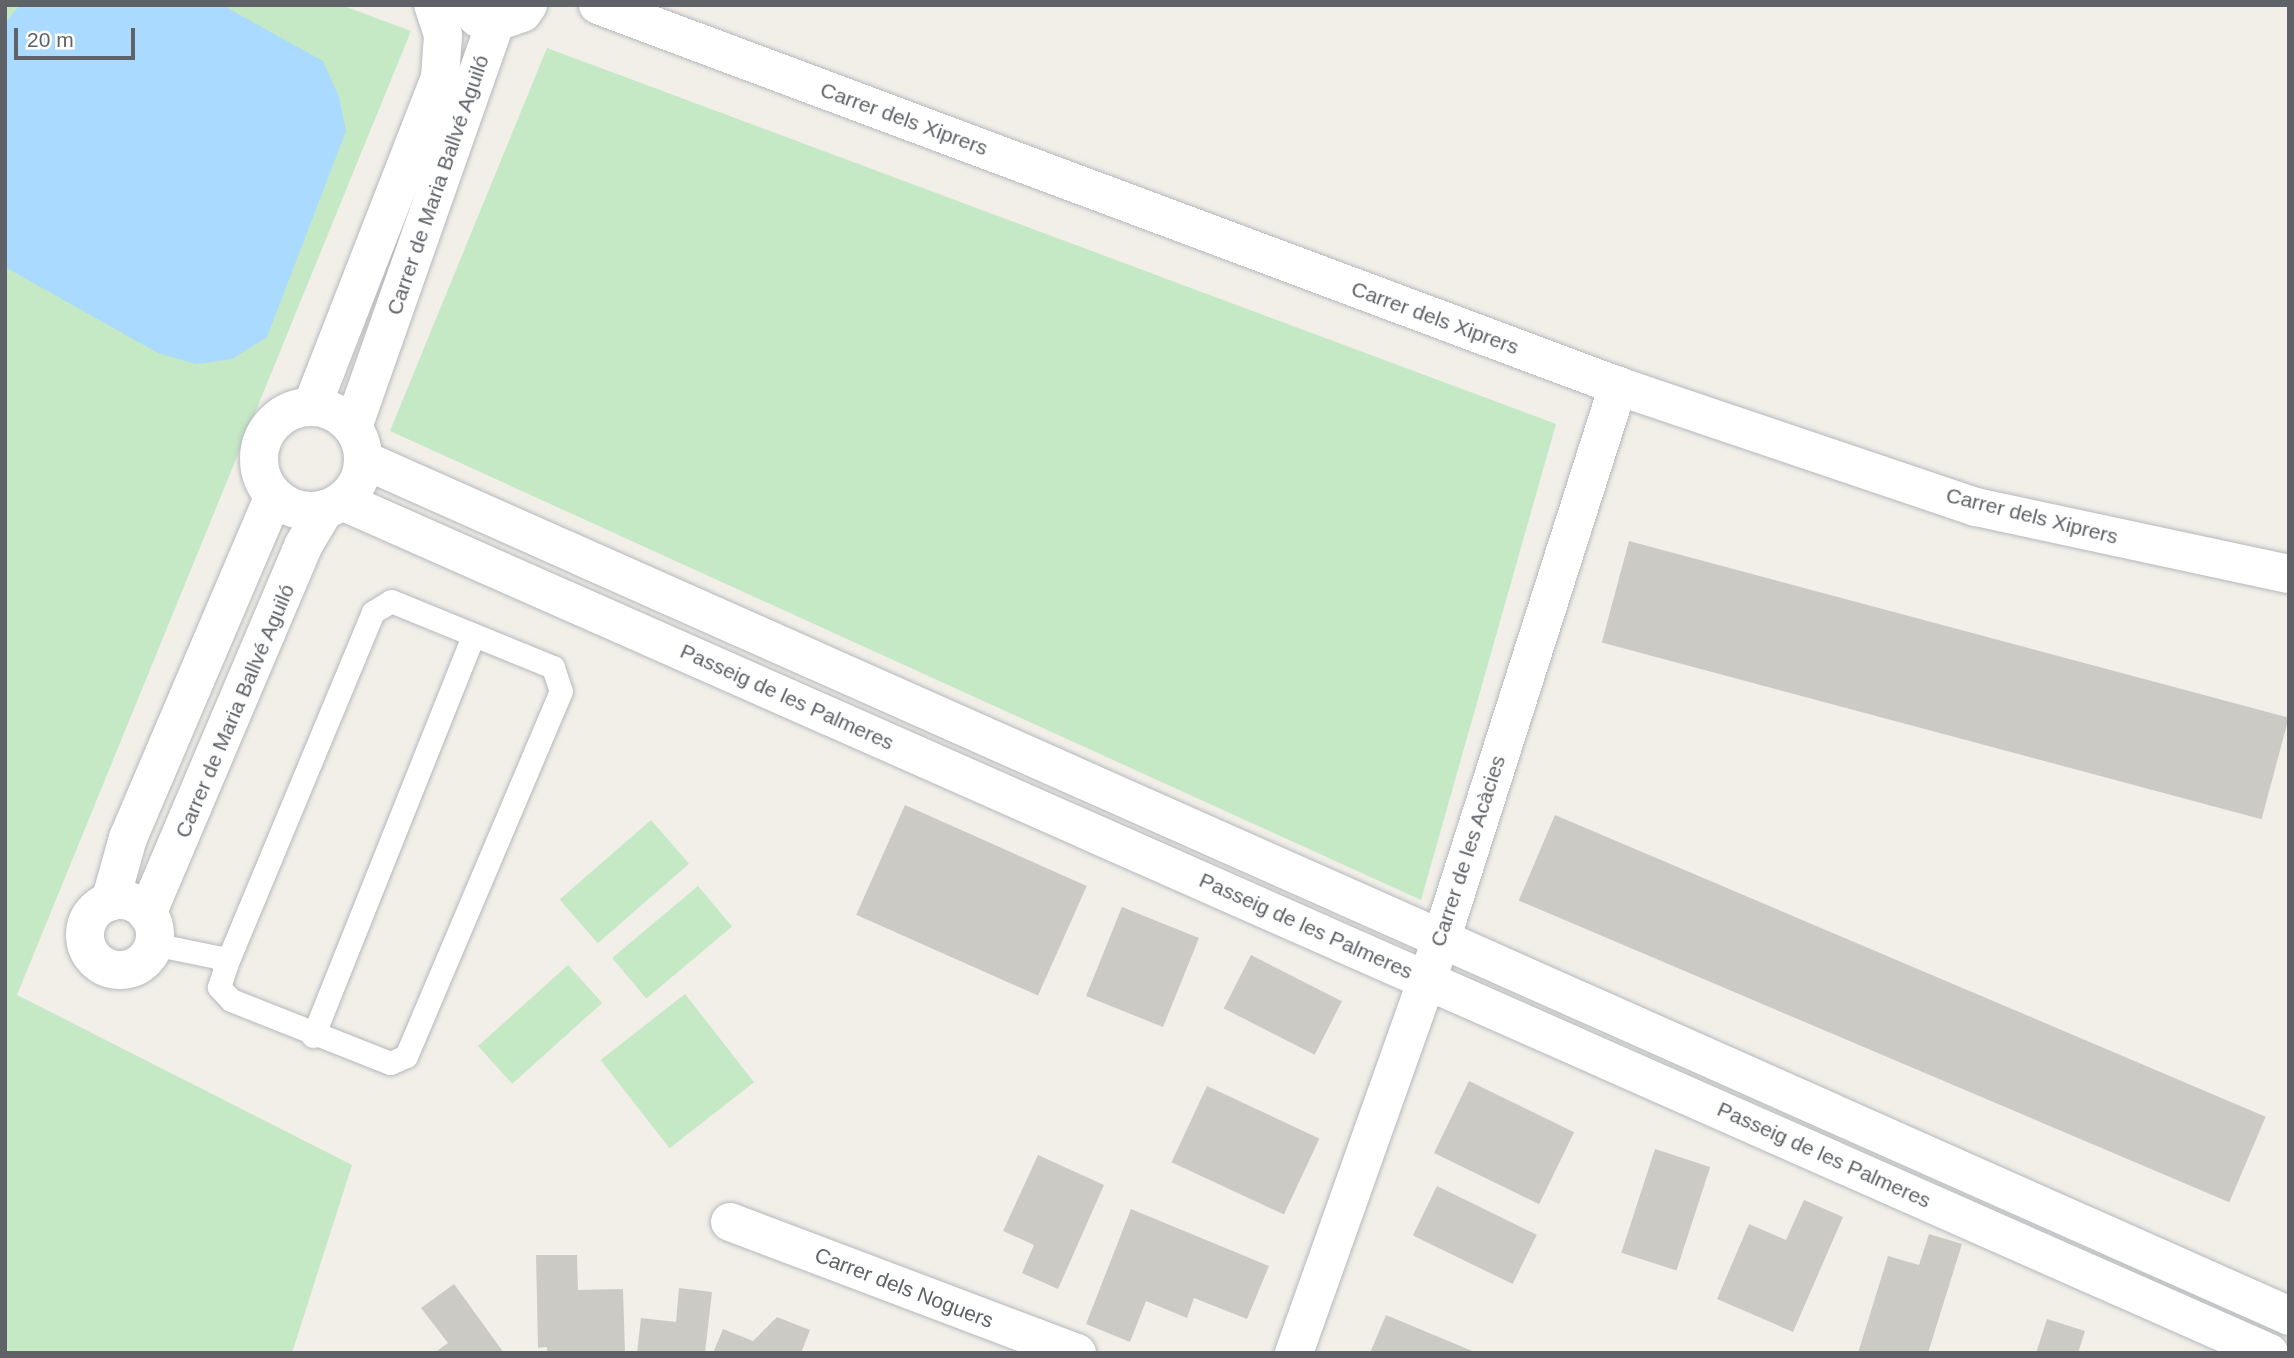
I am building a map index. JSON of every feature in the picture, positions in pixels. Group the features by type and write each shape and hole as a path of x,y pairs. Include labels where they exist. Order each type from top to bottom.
{"street":[{"name":"Carrer de Maria Ballvé Aguiló","path":"312,406 440,77 443,35 433,5"},
{"name":"Carrer dels Xiprers","path":"598,5 1618,386 1976,507 2289,574"},
{"name":"Carrer de Maria Ballvé Aguiló","path":"358,444 496,11"},
{"name":"Carrer de les Acàcies","path":"1294,1353 1441,940 1618,386"},
{"path":"312,406 339,414 358,444 360,478 333,505 307,511 274,496 261,471 264,435 278,418 312,406"},
{"name":"Passeig de les Palmeres","path":"358,444 1441,940 2289,1316"},
{"path":"110,902 133,903 150,929 140,964 123,970 111,970 90,954 88,921 110,902 128,838 274,496"},
{"name":"Carrer de Maria Ballvé Aguiló","path":"150,929 303,546 333,505"},
{"name":"Passeig de les Palmeres","path":"333,505 1426,978 2269,1353"},
{"name":"Carrer dels Noguers","path":"730,1222 1077,1353"}],"lane":[{"path":"391,601 473,635 553,667 561,691 406,1056 390,1063 313,1035 231,1000 219,987 226,964 373,612 391,601"},
{"path":"313,1035 473,635"},
{"path":"150,929 217,957 226,964"}],"green space":[{"path":"5,5 341,5 411,31 17,995 352,1165 292,1353 5,1353"},
{"path":"547,48 1556,424 1421,900 390,431"},
{"path":"651,820 689,864 598,943 560,899"},
{"path":"698,886 732,927 646,999 612,958"},
{"path":"568,965 602,1003 512,1084 478,1046"},
{"path":"685,994 754,1082 670,1148 601,1060"}],"water":[{"path":"20,5 222,5 323,61 339,97 346,131 267,337 232,359 196,364 158,353 5,267 5,23"}],"building":[{"path":"1629,541 2289,718 2262,819 1602,642"},
{"path":"905,805 1087,886 1038,996 856,915"},
{"path":"1555,815 2266,1117 2229,1202 1519,901"},
{"path":"1122,907 1199,938 1163,1027 1086,996"},
{"path":"1251,955 1342,1001 1315,1055 1224,1008"},
{"path":"1469,1081 1574,1132 1539,1204 1434,1153"},
{"path":"1207,1086 1319,1138 1284,1215 1172,1162"},
{"path":"1655,1149 1710,1167 1676,1271 1621,1253"},
{"path":"1038,1155 1104,1185 1058,1289 1022,1273 1034,1245 1003,1231"},
{"path":"1437,1186 1537,1235 1513,1284 1413,1235"},
{"path":"1804,1200 1843,1217 1793,1332 1717,1299 1749,1224 1786,1240"},
{"path":"1131,1209 1269,1266 1247,1319 1194,1298 1187,1318 1146,1301 1130,1342 1086,1324"},
{"path":"1929,1234 1962,1244 1928,1353 1858,1353 1888,1256 1919,1265"},
{"path":"536,1255 577,1255 578,1290 623,1289 625,1353 547,1353 547,1347 538,1348"},
{"path":"454,1284 504,1353 434,1353 448,1343 421,1308"},
{"path":"679,1288 712,1292 705,1353 637,1353 641,1318 676,1322"},
{"path":"1386,1315 1477,1353 1370,1353"},
{"path":"777,1317 810,1330 801,1353 713,1353 723,1329 753,1341"},
{"path":"2047,1319 2085,1331 2078,1353 2036,1353"}]}
